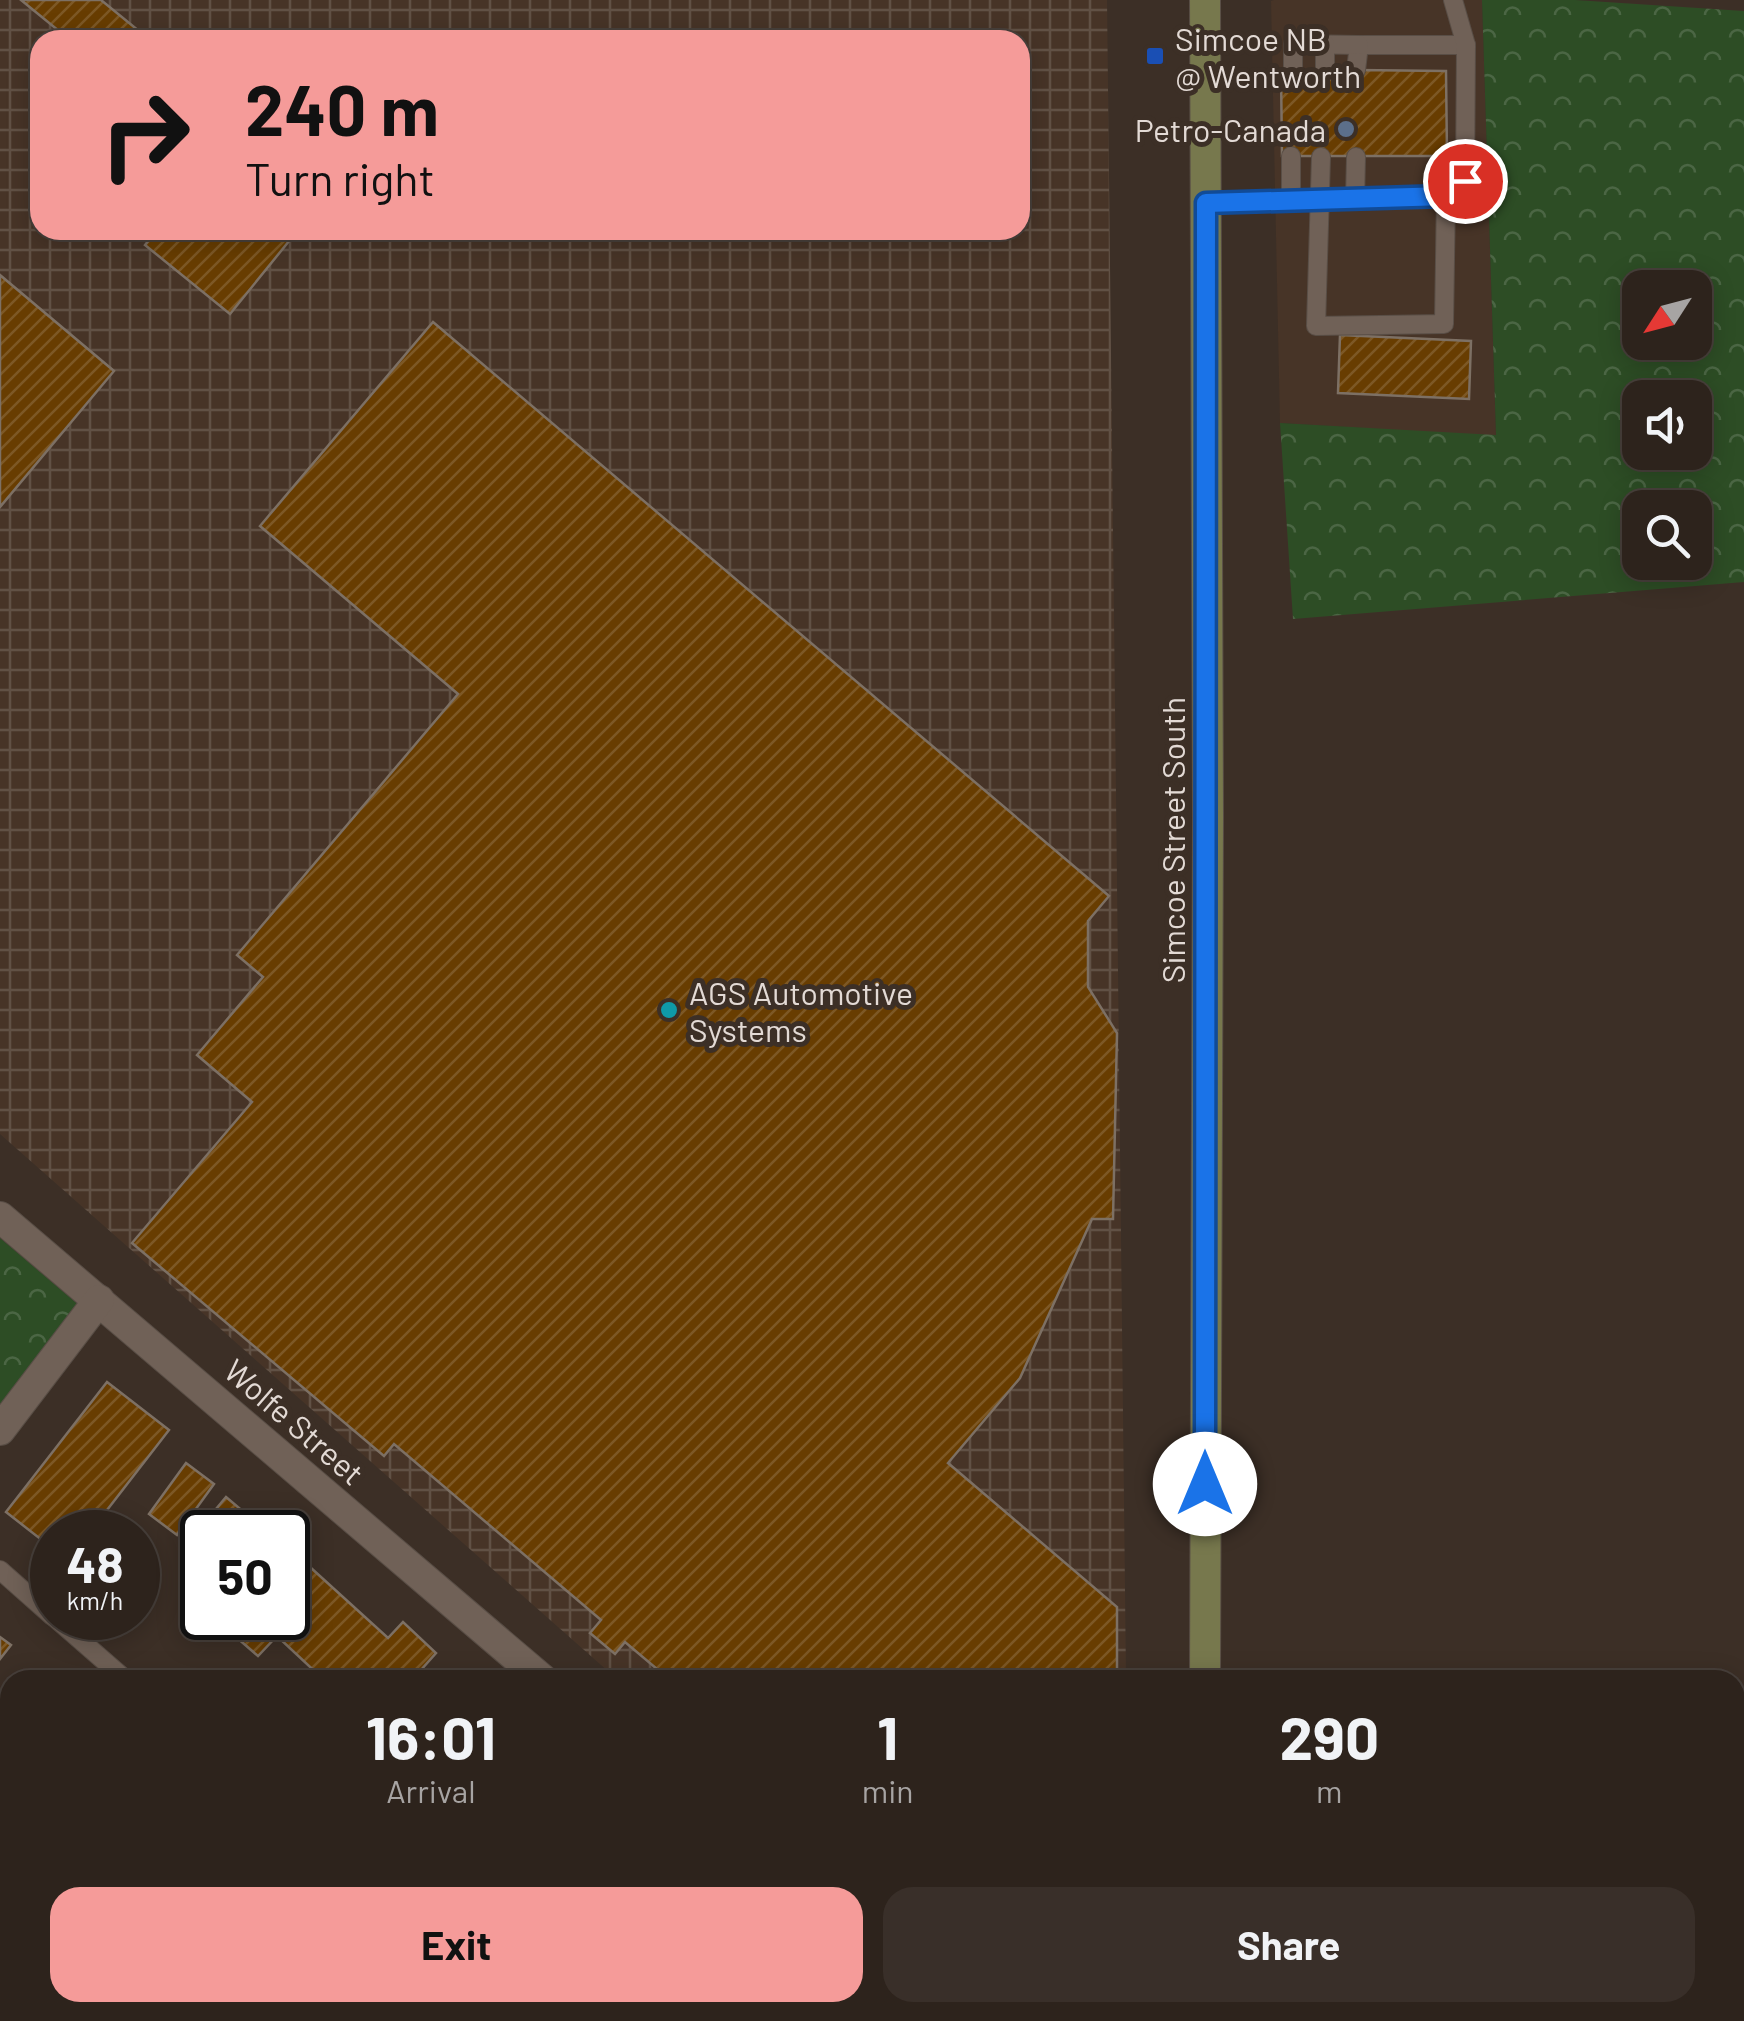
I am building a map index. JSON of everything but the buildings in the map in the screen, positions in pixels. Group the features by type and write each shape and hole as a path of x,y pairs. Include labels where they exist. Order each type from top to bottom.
{"main road":[{"name":"Simcoe Street South","path":"1204,1670 1208,856 1205,0"}],"street":[{"name":"Wolfe Street","path":"0,1217 520,1670"},
{"path":"0,1430 99,1300"}],"lane":[{"path":"1206,203 1446,196 1465,181 1466,45 1452,0"},
{"path":"1293,72 1293,44 1466,45"},
{"path":"1324,72 1325,44"},
{"path":"1356,70 1358,45"},
{"path":"1291,201 1292,156"},
{"path":"1321,157 1316,326 1444,324 1446,196"},
{"path":"1356,157 1356,200"},
{"path":"0,1570 30,1596"},
{"path":"80,1640 115,1670"}],"shaded area":[{"path":"0,0 1107,0 1126,1670 607,1670 0,1134"},
{"path":"1482,0 1496,436 1280,423 1271,1"}],"green space":[{"path":"1482,0 1575,0 1744,11 1744,582 1293,619 1280,423 1496,435"},
{"path":"0,1238 79,1305 0,1411"}],"place":[{"name":"Simcoe NB @ Wentworth","path":"1155,56"},
{"name":"Petro-Canada","path":"1346,129"},
{"name":"AGS Automotive Systems","path":"669,1010"}],"route":[{"path":"1205,1484 1206,203 1446,196 1465,181"}]}
